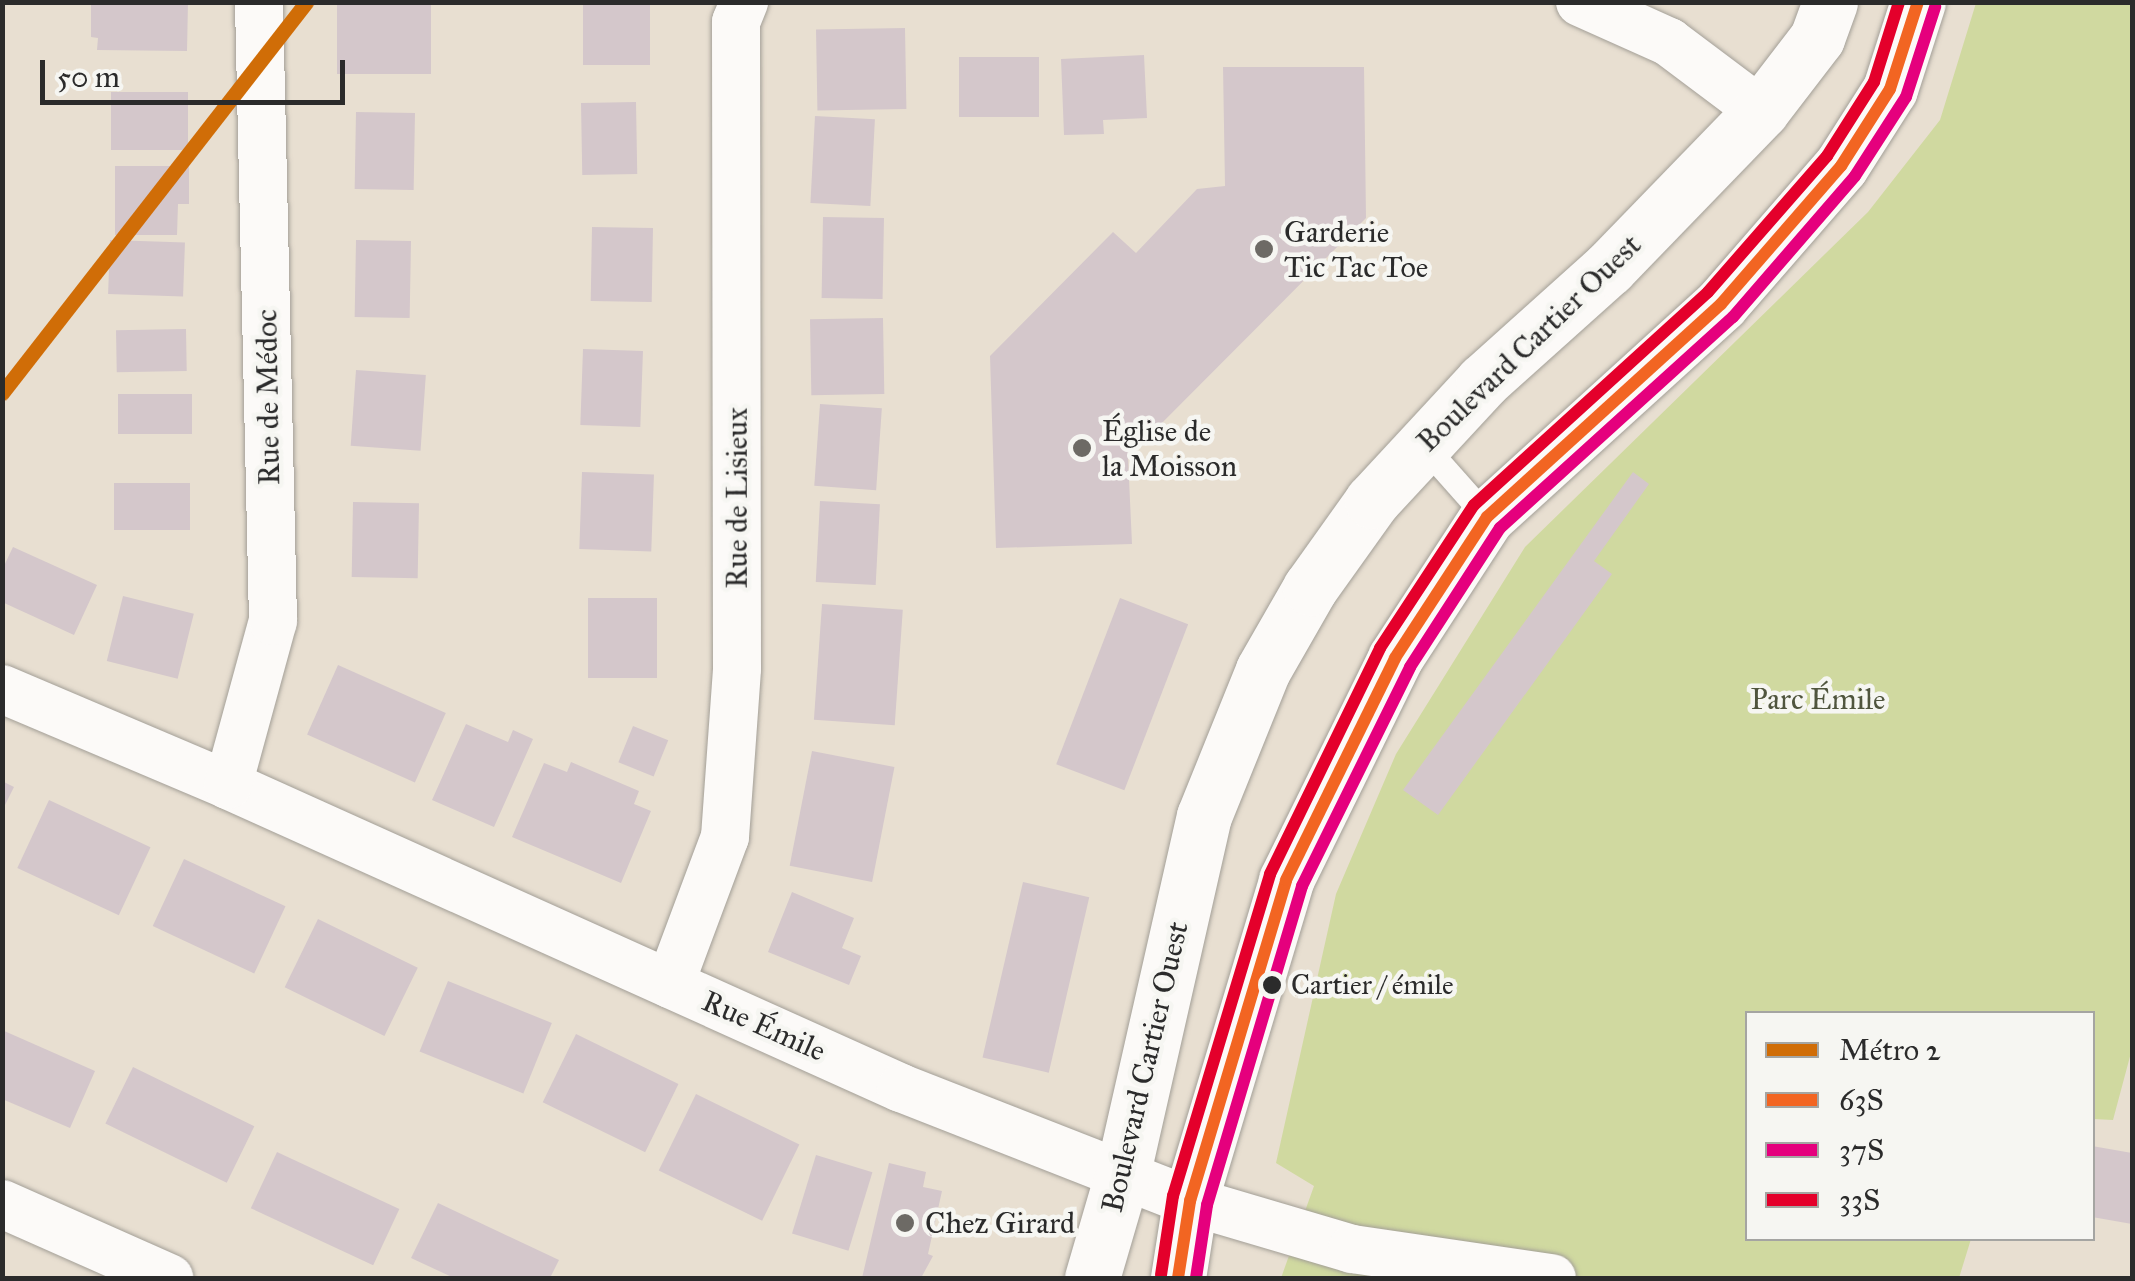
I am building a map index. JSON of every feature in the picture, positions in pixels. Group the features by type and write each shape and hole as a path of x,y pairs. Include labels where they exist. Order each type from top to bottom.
{"street":[{"name":"Rue de Médoc","path":"228,785 273,620 259,2"},
{"name":"Rue de Lisieux","path":"670,984 725,838 737,668 736,22 744,2"},
{"path":"1580,2 1668,42 1761,112"},
{"name":"Boulevard Cartier Ouest","path":"1092,1278 1123,1172 1204,816 1256,688 1310,588 1372,501 1423,445 1484,381 1609,268 1761,112 1817,38 1830,2"},
{"path":"1178,1278 1190,1201 1286,880 1395,658 1488,517 1721,304 1840,166 1890,89 1918,2"},
{"name":"Rue Émile","path":"2,689 228,785 901,1088 1190,1201 1352,1249 1552,1278"},
{"path":"2,1204 160,1277"}],"lane":[{"path":"1423,445 1488,517"}],"green space":[{"name":"Parc Émile","path":"1976,3 2132,3 2132,1049 2113,1120 2095,1119 2095,1011 1745,1011 1745,1241 1970,1241 1959,1278 1281,1278 1314,1186 1276,1163 1336,894 1396,754 1525,547 1868,212 1940,120"}],"building":[{"path":"91,2 188,2 187,51 97,50 98,38 91,37"},
{"path":"337,2 431,2 431,74 337,74"},
{"path":"583,2 650,2 650,65 583,65"},
{"path":"905,28 906,109 817,111 816,30"},
{"path":"1144,55 1147,118 1103,120 1104,134 1064,135 1061,59"},
{"path":"959,57 1039,57 1039,117 959,117"},
{"path":"1223,67 1364,67 1366,218 1128,457 1132,544 996,548 990,356 1113,232 1136,253 1197,189 1225,186"},
{"path":"111,92 188,92 188,150 111,150"},
{"path":"636,102 637,174 582,175 581,103"},
{"path":"356,112 415,113 414,190 355,189"},
{"path":"815,116 875,119 870,206 810,203"},
{"path":"115,166 189,166 189,204 178,204 177,235 115,235"},
{"path":"823,217 884,218 883,299 822,298"},
{"path":"592,227 653,228 652,302 591,301"},
{"path":"110,240 185,243 183,297 108,294"},
{"path":"356,240 411,241 410,318 355,317"},
{"path":"883,318 884,394 811,395 810,319"},
{"path":"186,329 187,371 117,372 116,330"},
{"path":"583,349 643,351 640,427 580,425"},
{"path":"356,370 426,375 421,451 351,446"},
{"path":"118,394 192,394 192,434 118,434"},
{"path":"820,404 882,408 876,490 814,486"},
{"path":"582,472 654,475 651,551 579,549"},
{"path":"1633,472 1649,484 1594,561 1612,574 1438,815 1403,790"},
{"path":"114,483 190,483 190,530 114,530"},
{"path":"820,501 880,504 876,585 816,582"},
{"path":"353,502 419,503 418,578 352,577"},
{"path":"13,547 97,585 74,635 2,602 2,570"},
{"path":"123,596 194,614 178,679 107,661"},
{"path":"588,598 657,598 657,678 588,678"},
{"path":"1120,598 1188,624 1124,790 1056,764"},
{"path":"822,604 903,610 895,725 814,720"},
{"path":"338,665 446,713 415,782 307,734"},
{"path":"466,724 508,742 513,730 533,739 494,827 432,800"},
{"path":"633,726 668,740 654,776 618,762"},
{"path":"812,751 894,767 872,882 790,866"},
{"path":"571,762 639,791 634,804 651,811 621,883 512,837 544,763 567,772"},
{"path":"2,781 14,787 2,811"},
{"path":"49,800 151,847 119,915 17,868"},
{"path":"184,859 286,906 254,973 153,926"},
{"path":"1023,882 1089,897 1049,1073 983,1057"},
{"path":"792,892 854,918 842,948 861,956 849,985 768,952"},
{"path":"318,919 418,968 384,1036 285,987"},
{"path":"448,981 552,1023 523,1093 420,1051"},
{"path":"2,1030 95,1071 70,1128 2,1099"},
{"path":"576,1034 678,1084 645,1152 543,1102"},
{"path":"133,1067 254,1126 227,1183 105,1124"},
{"path":"696,1094 799,1144 762,1221 659,1170"},
{"path":"2095,1147 2132,1153 2132,1224 2095,1218"},
{"path":"277,1152 399,1209 373,1265 251,1208"},
{"path":"816,1155 872,1172 848,1251 792,1233"},
{"name":"Chez Girard","path":"889,1163 926,1172 923,1187 942,1191 928,1254 933,1256 921,1278 862,1278"},
{"path":"438,1203 559,1260 550,1278 454,1278 411,1258"}],"metro line":[{"name":"2","path":"2,393 306,2"}],"transit line":[{"name":"33S","path":"1161,1275 1173,1196 1270,874 1380,648 1474,505 1708,292 1827,156 1874,82 1899,2"},
{"name":"63S","path":"1178,1278 1190,1201 1286,880 1395,658 1487,517 1721,304 1841,166 1890,89 1918,2"},
{"name":"37S","path":"1196,1278 1207,1205 1302,886 1410,667 1500,528 1733,317 1855,176 1906,97 1935,7"}],"place":[{"name":"Garderie Tic Tac Toe","path":"1264,249"},
{"name":"Église de la Moisson","path":"1082,448"},
{"name":"Cartier / émile","path":"1272,985"},
{"name":"Chez Girard","path":"905,1223"}]}
